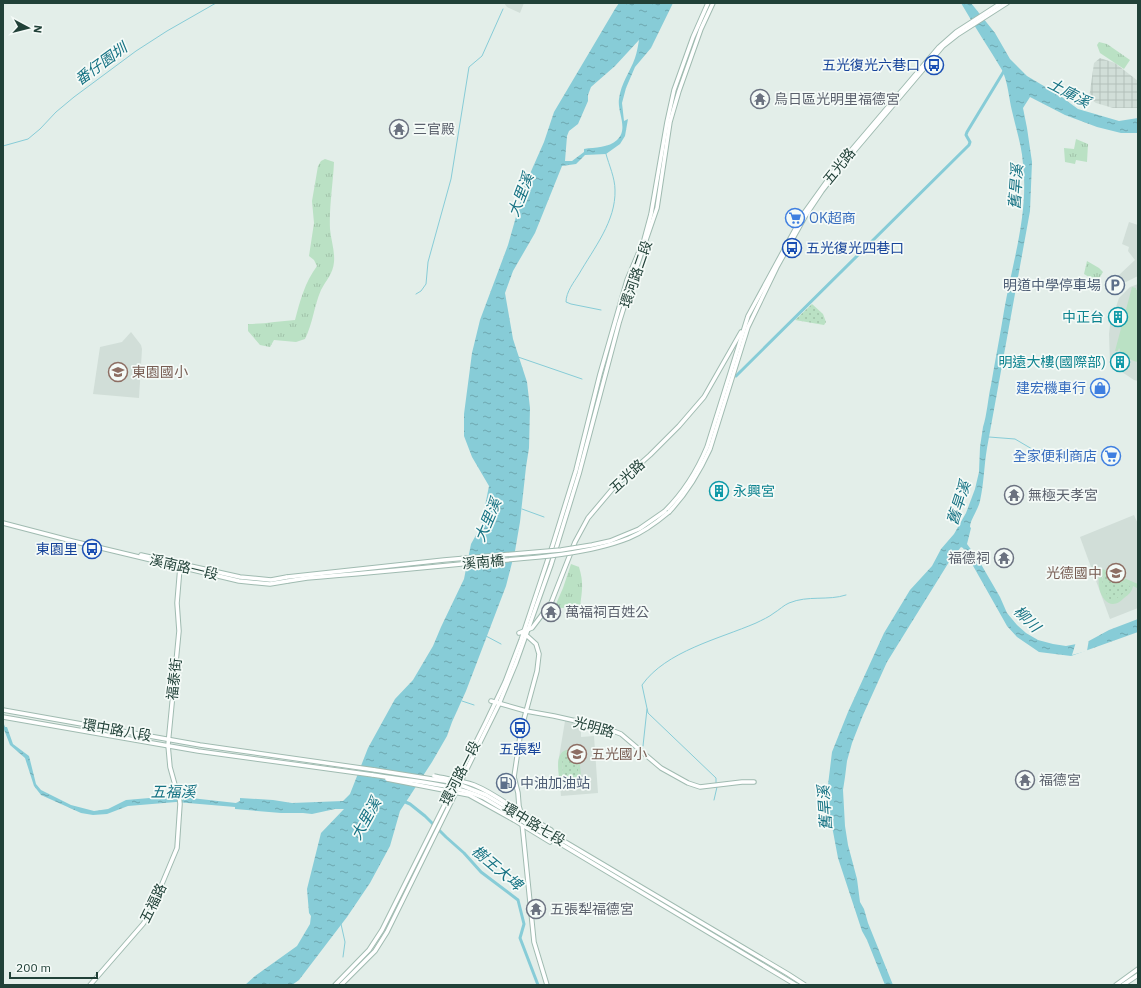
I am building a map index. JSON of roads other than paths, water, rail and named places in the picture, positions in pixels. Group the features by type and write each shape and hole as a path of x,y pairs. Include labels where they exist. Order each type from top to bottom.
{"street":[{"name":"環河路二段","path":"555,545 617,313 627,280 644,240 651,214 674,90 708,3"},
{"name":"環河路二段","path":"555,545 579,474 619,323 657,208 670,122 701,28 713,3"},
{"path":"989,13 1002,3"},
{"path":"989,13 1008,3"},
{"name":"五光路","path":"528,631 536,624 551,603 575,542 588,518 611,490 680,426 702,401 746,326 767,280 804,213 824,183 939,46 947,39 989,13"},
{"name":"五光路","path":"667,512 694,475 707,447 746,326"},
{"name":"溪南橋","path":"288,579 444,560 561,550 592,545 639,530 667,512"},
{"name":"溪南路一段","path":"3,523 80,543 182,566 251,578 271,580 288,579"},
{"path":"525,634 528,631 555,545"},
{"name":"環河路一段","path":"341,985 366,961 387,932 495,703 525,634 555,545"},
{"name":"福泰街","path":"179,794 170,767 168,739 175,684 179,631 177,603 182,566"},
{"path":"519,633 525,634 536,644 539,654 537,671 526,711 514,777 518,793 519,806 522,813 534,942 547,985"},
{"name":"環河路一段","path":"335,985 369,950 382,930 495,703"},
{"name":"光明路","path":"495,703 603,727 621,734 661,768 688,783 700,787 754,782"},
{"name":"環中路八段","path":"3,710 200,745 232,749"},
{"name":"環中路八段","path":"3,717 232,755"},
{"name":"環中路七段","path":"232,749 451,782 486,795 805,985"},
{"name":"環中路七段","path":"232,755 373,775 450,787 471,792 484,798 796,985"},
{"path":"375,770 402,771 459,780 474,785 489,792 551,830"},
{"path":"373,775 392,781 469,795 550,842"},
{"name":"五福路","path":"90,985 143,924 148,915 177,848 180,804 179,794"},
{"path":"1116,985 1138,969"},
{"path":"1123,985 1138,975"}],"water":[{"name":"大里溪","path":"619,3 673,3 651,48 635,67 626,88 622,103 624,121 628,119 625,136 620,144 606,154 585,155 576,164 562,166 535,233 513,271 505,293 513,339 527,382 530,408 529,448 520,522 515,551 506,586 466,691 447,736 400,811 390,846 370,883 347,917 299,980 292,985 245,985 255,976 297,946 310,924 311,916 309,913 307,889 321,833 344,809 335,809 312,814 281,813 176,802 128,806 107,814 93,815 81,813 41,795 34,786 25,758 10,745 3,727 7,727 13,744 29,756 36,784 41,790 71,805 94,811 108,809 126,800 173,796 236,803 240,801 240,798 292,803 343,801 350,794 368,748 395,699 413,680 433,646 464,579 471,544 481,526 489,486 472,457 464,436 464,414 472,353 480,320 508,245 525,185 544,142 554,112","holes":["639,40 635,58 620,93 619,104 622,126 620,136 614,143 602,147 584,149 584,152 572,161 565,161 567,136 569,131 578,124 588,101 588,95 591,87 615,66"]},
{"name":"舊旱溪","path":"961,3 971,3 995,33 1010,59 1027,76 1059,95 1078,109 1119,121 1138,118 1138,133 1121,133 1097,127 1065,115 1030,97 1023,108 1032,162 1030,211 987,448 981,494 979,504 970,524 971,528 967,544 978,559 1000,597 1007,613 1026,633 1038,640 1066,646 1087,642 1109,630 1138,619 1138,632 1071,656 1039,652 1017,637 1007,626 963,548 961,547 949,562 887,662 863,715 847,761 843,790 845,826 848,845 857,879 860,902 893,985 885,985 862,931 838,858 828,805 828,785 832,752 848,712 884,633 910,590 932,566 941,549 954,534 966,513 975,489 979,472 980,447 983,427 1007,293 1019,238 1024,201 1023,164 1019,138 1006,80 1002,70"}],"waterway":[{"name":"番仔園圳","path":"3,146 28,139 74,97 136,51 167,31 216,3"},
{"path":"416,294 421,291 426,284 428,262 451,179 469,67 482,56 503,9"},
{"path":"736,376 969,145 970,142 966,135 967,132 1004,71"},
{"path":"601,310 571,304 566,302 566,298 603,234 612,213 615,185 606,154"},
{"path":"518,357 582,379"},
{"path":"989,437 1015,439 1032,449 1049,450"},
{"path":"522,509 544,517"},
{"name":"舊旱溪","path":"716,784 716,778 648,713 642,685 652,673 679,655 694,647 756,623 770,616 789,603 803,599 832,598 846,595"},
{"path":"486,636 501,644"},
{"path":"462,701 474,705"},
{"path":"643,746 647,709"},
{"name":"五福溪","path":"3,723 5,728"},
{"name":"舊旱溪","path":"714,800 717,787"},
{"name":"樹王大埤","path":"403,801 410,804 425,816 464,853 481,872 518,900 524,924 520,938 538,985"},
{"path":"341,924 345,942 343,957"}],"place":[{"name":"五光復光六巷口","path":"934,65"},
{"name":"烏日區光明里福德宮","path":"760,99"},
{"name":"三官殿","path":"399,129"},
{"name":"OK超商","path":"795,218"},
{"name":"五光復光四巷口","path":"792,248"},
{"name":"明道中學停車場","path":"1115,285"},
{"name":"中正台","path":"1118,317"},
{"name":"明遠大樓(國際部)","path":"1120,362"},
{"name":"東園國小","path":"118,372"},
{"name":"建宏機車行","path":"1100,388"},
{"name":"全家便利商店","path":"1111,456"},
{"name":"永興宮","path":"719,491"},
{"name":"無極天孝宮","path":"1014,495"},
{"name":"東園里","path":"92,549"},
{"name":"福德祠","path":"1004,558"},
{"name":"光德國中","path":"1116,573"},
{"name":"萬福祠百姓公","path":"551,612"},
{"name":"五張犁","path":"520,728"},
{"name":"五光國小","path":"577,754"},
{"name":"福德宮","path":"1025,780"},
{"name":"中油加油站","path":"506,783"},
{"name":"五張犁福德宮","path":"536,909"}],"water label":[{"name":"土庫溪","path":"1069,93"},
{"name":"柳川","path":"1027,619"}]}
